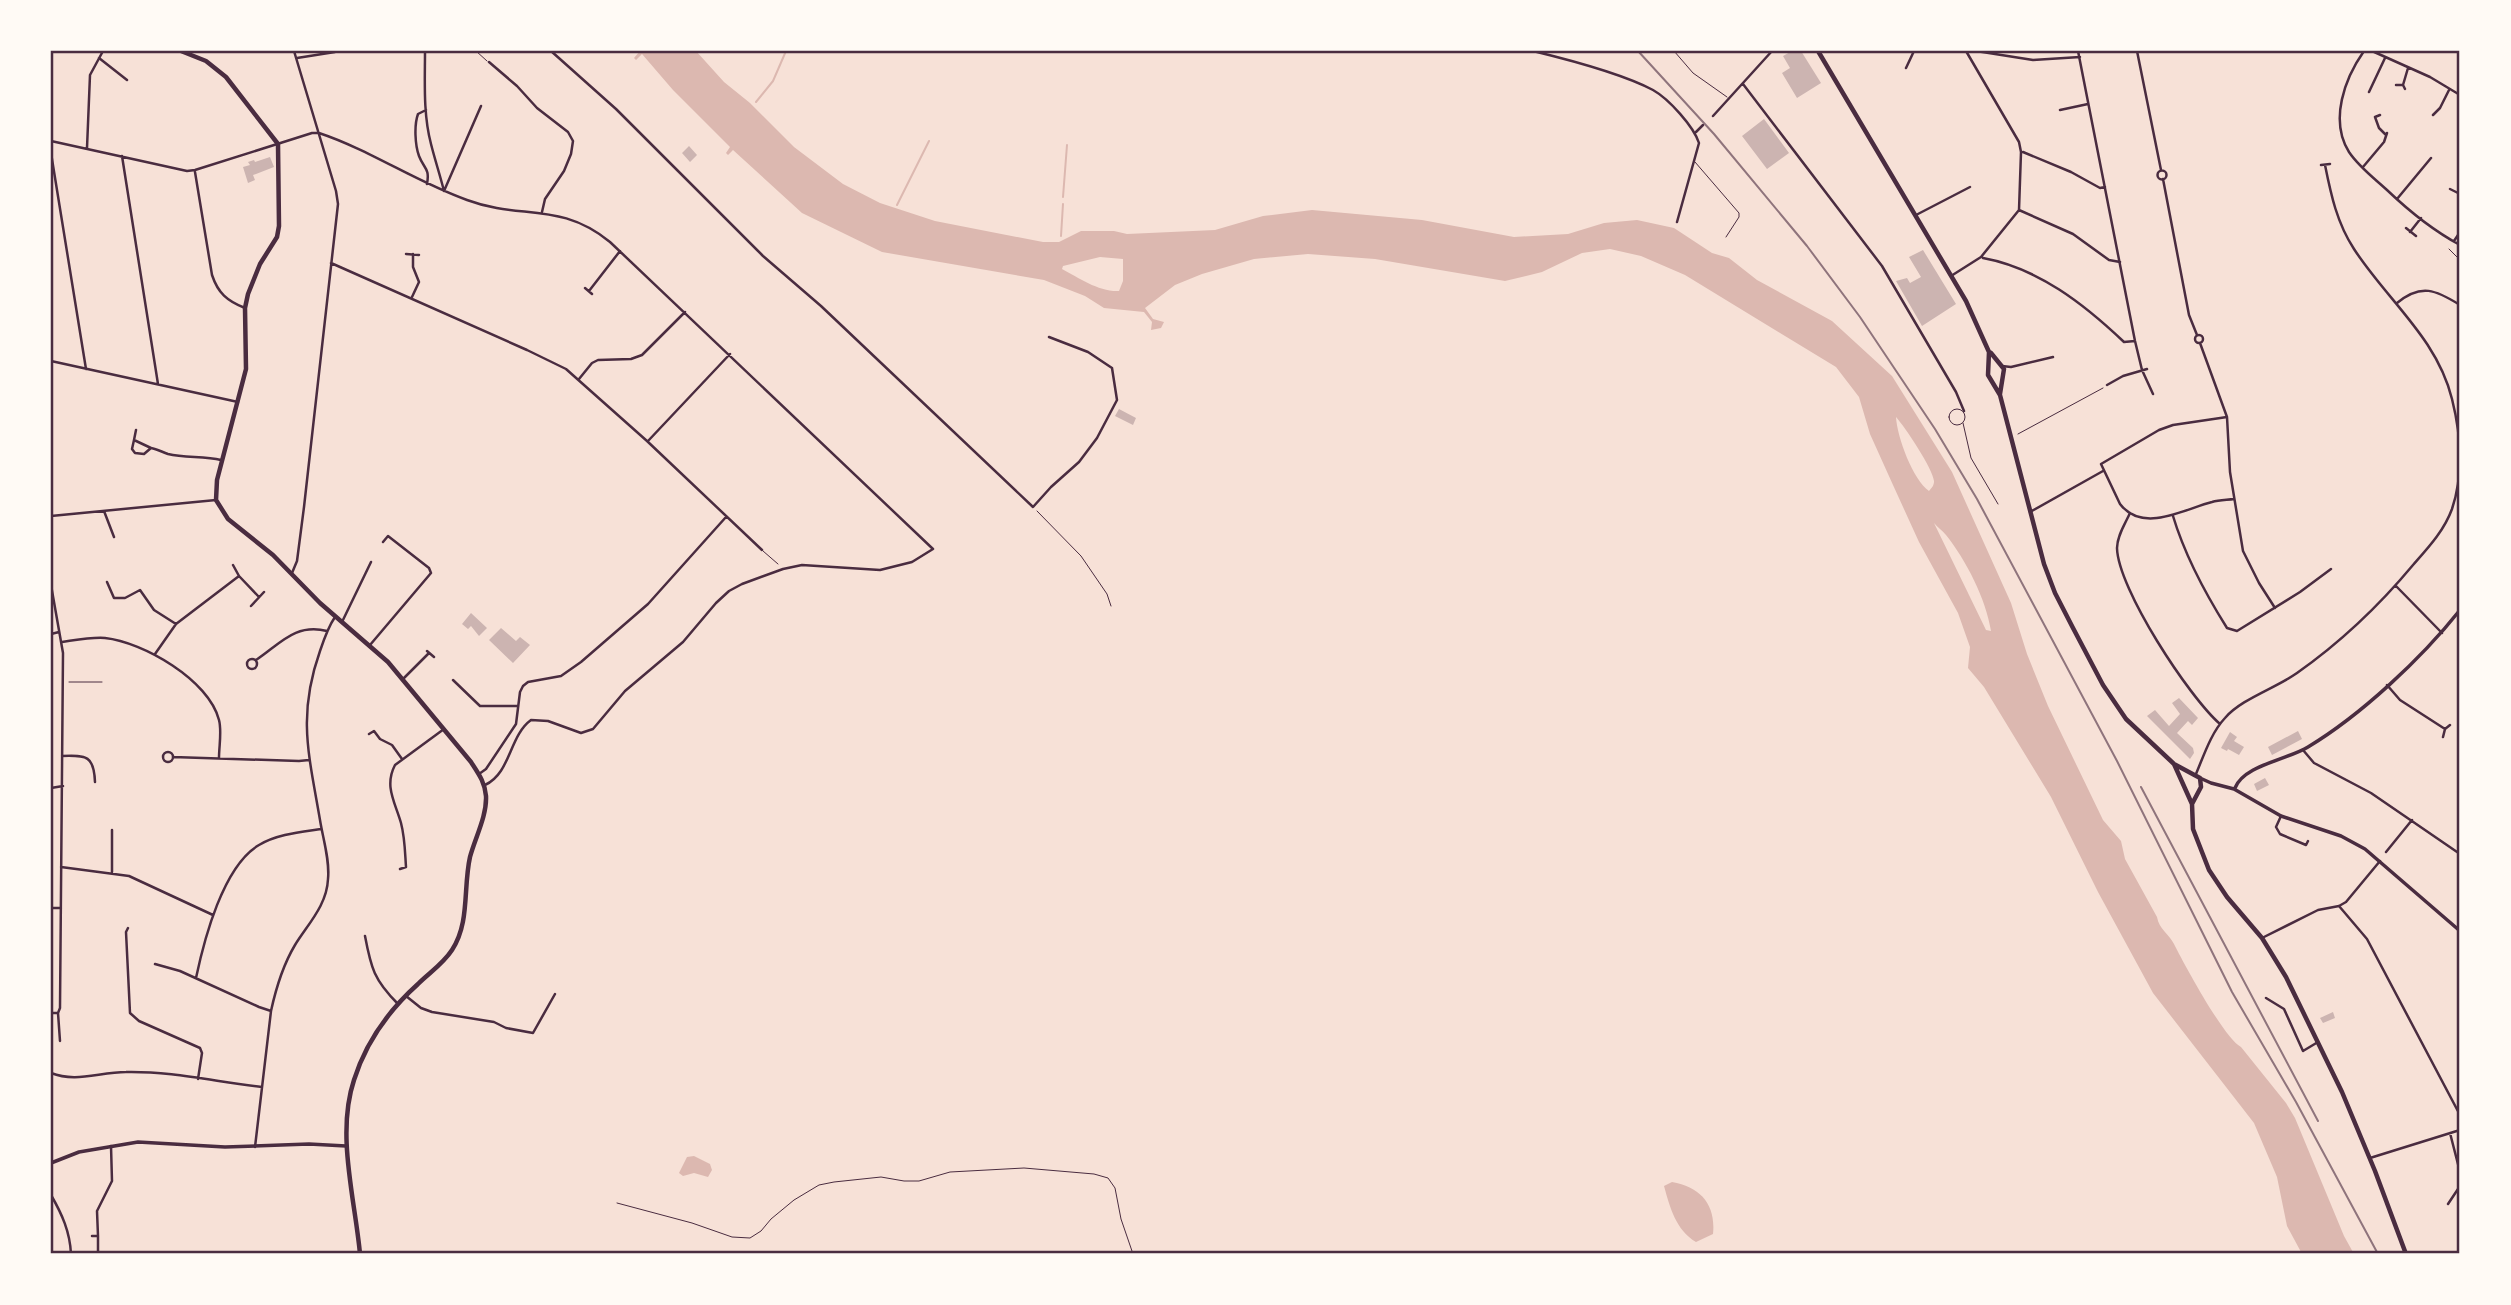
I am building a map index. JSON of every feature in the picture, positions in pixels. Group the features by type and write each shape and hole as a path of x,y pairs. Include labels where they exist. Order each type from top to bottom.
{"main road":[{"path":"181,51 205,61 226,77 278,144 280,156 279,226 271,248 252,279 245,308 246,369 221,460 216,500 228,519 292,573 335,617 370,645 403,679 479,774 484,786 486,800 467,874 464,920 460,934 444,960 398,1004 373,1036 356,1073 347,1114 346,1146 360,1253"},
{"path":"1818,51 1970,307 1989,352 2001,365 2003,375 2000,395"},
{"path":"1989,352 1988,375 2000,395 2051,584 2103,685 2126,719 2174,764 2198,776 2200,788 2192,804"},
{"path":"1989,366 2001,365"},
{"path":"1992,379 1999,379 2003,375"},
{"path":"2174,764 2192,804 2193,829 2209,870 2227,897 2262,938 2286,977 2370,1158 2406,1254"},
{"path":"2182,782 2184,776 2189,773"},
{"path":"2185,790 2192,792 2200,788"}],"street":[{"path":"87,149 90,75 103,51"},
{"path":"292,573 297,561 304,507 338,204 294,51"},
{"path":"425,51 426,110 431,144 444,191"},
{"path":"551,51 615,109 763,256 821,306 1033,507 1079,462 1097,438 1117,400 1112,368 1088,352 1049,337"},
{"path":"1533,51 1585,65 1654,91 1696,132 1699,144 1677,222"},
{"path":"1713,116 1772,51"},
{"path":"1906,68 1914,51"},
{"path":"1951,276 1981,257 2019,210 2019,142 1966,51"},
{"path":"1976,51 2033,60 2080,57"},
{"path":"2078,51 2136,341 2153,394"},
{"path":"2137,51 2161,170 2166,174 2163,179 2189,315 2197,335 2195,341 2200,342 2227,416 2234,499 2243,551 2275,608"},
{"path":"2364,51 2345,89 2340,125 2349,151 2362,167 2397,199 2460,245"},
{"path":"2372,51 2409,67 2460,95"},
{"path":"297,58 335,52"},
{"path":"99,58 127,80"},
{"path":"2372,90 2385,58"},
{"path":"492,63 537,108 568,132 573,141 564,172 545,199 542,212"},
{"path":"2396,85 2404,87 2409,67"},
{"path":"1743,83 1882,266 1964,411"},
{"path":"2433,115 2440,108 2449,90"},
{"path":"2060,110 2089,104"},
{"path":"444,191 481,106"},
{"path":"426,110 418,114 416,125 419,155 429,173 427,184"},
{"path":"2362,167 2384,142 2387,134 2376,123 2375,117 2380,115"},
{"path":"1696,132 1703,125"},
{"path":"51,141 187,171 319,133 427,184 484,205 542,212 577,220 590,226 730,354 933,549 912,562 880,570 803,565 783,569 742,584 729,591 682,642 625,691 593,729 581,733 555,723 534,719 522,729 494,779 484,786"},
{"path":"2021,152 2071,172 2100,188 2105,187"},
{"path":"51,153 86,369"},
{"path":"122,156 158,384"},
{"path":"2397,199 2431,158"},
{"path":"2330,164 2323,165 2340,224 2369,270 2419,330 2438,360 2460,433 2460,469 2451,510 2442,530 2396,586 2375,609 2327,652 2279,685 2233,711 2220,724 2198,776 2211,783 2234,789 2281,816 2341,836 2365,849 2460,930"},
{"path":"195,170 216,288 227,300 245,308"},
{"path":"2161,170 2157,175 2163,179"},
{"path":"1916,215 1970,187"},
{"path":"2450,189 2460,194"},
{"path":"2019,210 2073,234 2109,260 2120,262"},
{"path":"2410,232 2421,218"},
{"path":"2406,228 2416,236"},
{"path":"2453,241 2460,232"},
{"path":"589,291 620,251"},
{"path":"406,254 419,255"},
{"path":"412,299 419,282 413,267 413,254"},
{"path":"1981,257 2010,265 2048,283 2082,305 2124,342 2136,341"},
{"path":"331,264 554,362 579,379 762,550"},
{"path":"2397,303 2419,289 2430,290 2460,305"},
{"path":"579,379 594,362 631,359 642,355 685,312"},
{"path":"647,442 730,354"},
{"path":"2003,375 2011,368 2053,357"},
{"path":"51,361 238,402"},
{"path":"2001,365 2011,368"},
{"path":"2108,384 2145,369"},
{"path":"2227,416 2159,430 2102,462 2103,471 2120,504 2130,513 2156,518 2173,516 2213,502 2234,499"},
{"path":"136,430 132,449 135,453 144,454 151,448"},
{"path":"134,440 166,454 221,460"},
{"path":"2030,512 2103,471"},
{"path":"51,516 216,500"},
{"path":"104,511 114,537"},
{"path":"2130,513 2118,540 2120,566 2157,640 2183,681 2220,724"},
{"path":"479,774 486,769 516,724 520,692 526,684 567,673 648,604 726,516"},
{"path":"2173,516 2180,538 2208,597 2232,632 2275,608 2331,569"},
{"path":"383,542 391,531"},
{"path":"370,645 431,573 429,568 388,536"},
{"path":"342,622 371,562"},
{"path":"233,565 239,576 259,597"},
{"path":"155,654 176,624 239,576"},
{"path":"107,582 114,598 125,598 140,590 155,610 176,624"},
{"path":"51,585 60,632 62,682 63,786 58,1013 60,1041"},
{"path":"2396,586 2442,633"},
{"path":"251,606 264,592"},
{"path":"2234,789 2245,774 2302,750 2339,725 2387,685 2442,633 2460,610"},
{"path":"255,1147 271,1011 286,963 319,911 329,877 309,760 306,715 308,691 327,631 335,617"},
{"path":"256,660 296,632 313,628 327,631"},
{"path":"51,634 60,632"},
{"path":"61,642 103,638 128,642 155,654 176,668 208,697 219,720 219,758"},
{"path":"403,679 428,652 434,657"},
{"path":"453,680 480,706 518,706"},
{"path":"2387,685 2400,700 2445,729"},
{"path":"516,724 522,729"},
{"path":"2443,737 2445,729 2450,725"},
{"path":"406,867 401,825 389,783 395,765 402,758 444,729"},
{"path":"369,734 376,730 380,739 392,746 402,758"},
{"path":"2302,750 2314,763 2371,793 2460,854"},
{"path":"62,756 82,755 88,758 95,769 95,782"},
{"path":"173,757 309,760"},
{"path":"2200,788 2211,783"},
{"path":"51,788 63,786"},
{"path":"2281,816 2276,827 2280,834 2306,845 2308,841"},
{"path":"2386,852 2412,820"},
{"path":"196,978 213,915 244,858 258,845 280,836 321,829"},
{"path":"112,830 112,872"},
{"path":"2262,938 2318,910 2346,902 2381,861"},
{"path":"61,867 126,875 213,915"},
{"path":"400,869 411,869"},
{"path":"2339,906 2367,939 2460,1115"},
{"path":"51,908 61,908"},
{"path":"128,928 126,932 131,1013 139,1021 200,1048 202,1053 198,1079"},
{"path":"365,936 371,969 379,983 398,1004"},
{"path":"360,946 366,944"},
{"path":"155,964 196,978 271,1011"},
{"path":"406,996 421,1008 432,1012 494,1022 506,1028 533,1033 555,994"},
{"path":"2266,998 2284,1009 2303,1051 2318,1042"},
{"path":"51,1013 58,1013"},
{"path":"51,1073 75,1079 125,1072 262,1087"},
{"path":"2370,1158 2460,1130"},
{"path":"2450,1133 2460,1170"},
{"path":"51,1163 79,1152 138,1142 225,1147 309,1144 346,1146"},
{"path":"98,1254 97,1211 112,1181 111,1146"},
{"path":"2448,1204 2460,1186"},
{"path":"51,1195 63,1216 71,1242 71,1254"},
{"path":"2453,1200 2458,1204"},
{"path":"92,1236 98,1236"}],"lane":[{"path":"476,51 492,63"},
{"path":"1674,51 1693,73 1729,98"},
{"path":"1695,162 1738,213 1739,217 1726,237"},
{"path":"1963,423 1955,425 1949,416 1954,409 1964,411 1966,419 1963,423 1971,458 1998,503"},
{"path":"762,550 778,564"},
{"path":"617,1203 732,1237 750,1238 794,1200 819,1185 881,1177 919,1181 950,1172 1024,1168 1080,1172 1108,1178 1115,1188 1121,1219 1133,1254"}],"path":[{"path":"2449,249 2460,260"},
{"path":"2011,438 2108,384"},
{"path":"1033,507 1081,556 1107,594 1111,606"},
{"path":"62,682 102,682"}],"shaded area":[{"path":"640,51 696,51 724,82 750,103 794,147 843,184 880,203 935,221 1043,242 1059,242 1081,231 1114,231 1127,234 1215,230 1263,216 1312,210 1422,220 1514,237 1568,234 1604,223 1637,220 1674,228 1712,253 1729,258 1757,280 1832,321 1892,376 1952,472 2011,603 2027,654 2048,706 2103,820 2121,841 2125,859 2160,925 2172,940 2215,1016 2286,1103 2295,1118 2354,1254 2301,1252 2287,1226 2277,1177 2254,1123 2153,993 2098,892 2051,797 1984,687 1968,668 1970,647 1958,613 1919,542 1870,434 1859,397 1836,367 1685,275 1641,256 1610,249 1582,253 1542,272 1505,281 1375,259 1308,254 1254,259 1175,285 1145,308 1153,319 1164,322 1161,328 1151,330 1152,322 1144,312 1104,308 1085,296 1044,280 882,252 802,213 733,150 728,155 726,153 730,147 673,90 642,54 636,60 634,58","holes":["1100,257 1123,259 1123,281 1119,291 1097,287 1062,269 1063,266","1896,417 1929,467 1934,481 1929,491 1912,468","1934,523 1953,545 1974,580 1985,606 1991,631 1986,630"]},
{"path":"694,1156 710,1164 712,1170 708,1177 694,1173 683,1176 679,1173 687,1157"},
{"path":"1672,1182 1691,1188 1704,1199 1712,1214 1713,1234 1696,1242 1683,1231 1671,1210 1664,1186"}],"building":[{"path":"1792,51 1801,51 1821,83 1797,98 1782,73 1790,68 1783,56"},
{"path":"1764,119 1789,153 1767,169 1742,136"},
{"path":"689,146 697,155 690,162 682,153"},
{"path":"270,157 274,167 253,175 255,180 248,183 243,167 250,165 248,162"},
{"path":"1923,250 1956,304 1922,326 1896,281 1907,278 1910,283 1921,277 1909,257"},
{"path":"1119,409 1136,418 1133,425 1115,416"},
{"path":"471,613 487,628 479,636 471,626 468,629 462,624"},
{"path":"501,628 516,641 520,637 530,645 513,663 489,640"},
{"path":"2179,698 2198,718 2192,725 2188,721 2177,733 2193,748 2194,753 2190,759 2147,716 2155,710 2169,726 2180,714 2172,703"},
{"path":"2298,731 2302,739 2272,755 2268,747"},
{"path":"2230,732 2237,737 2234,741 2244,747 2239,755 2221,748"},
{"path":"2265,778 2269,785 2257,791 2254,784"},
{"path":"2333,1012 2335,1018 2323,1023 2320,1018"}],"waterway":[{"path":"756,102 773,81 786,51"},
{"path":"897,205 929,141"},
{"path":"1063,197 1067,145"},
{"path":"1061,236 1063,204"}],"railway":[{"path":"1638,51 1714,134 1807,246 1860,317 1935,429 1977,499 2117,761 2232,992 2296,1102 2378,1254"},
{"path":"2141,787 2318,1121"}]}
